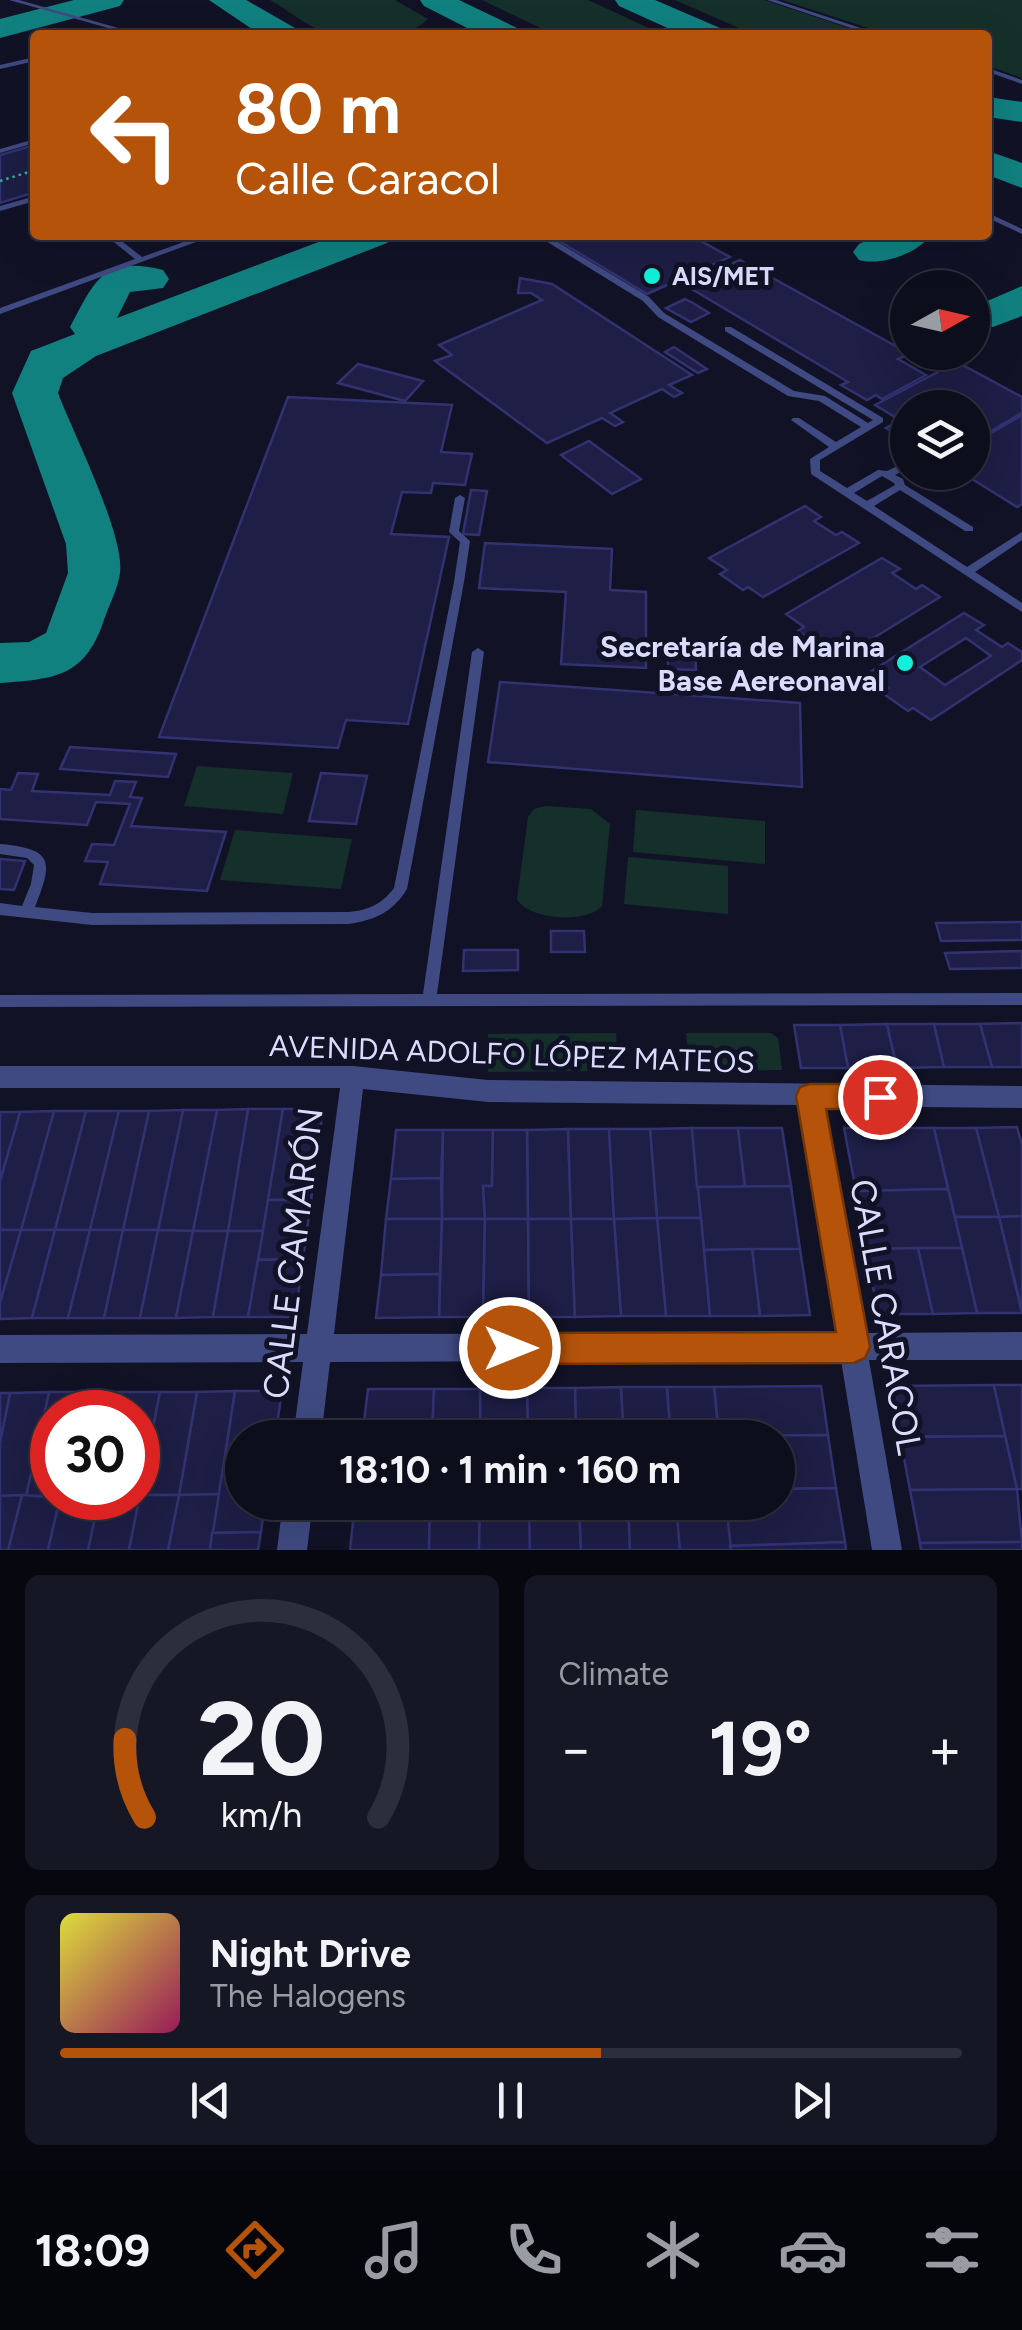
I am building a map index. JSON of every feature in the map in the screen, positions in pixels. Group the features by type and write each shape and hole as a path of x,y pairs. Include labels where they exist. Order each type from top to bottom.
{"street":[{"name":"AVENIDA ADOLFO LÓPEZ MATEOS","path":"0,1077 353,1078 488,1091 1022,1097"},
{"name":"CALLE CAMARÓN","path":"309,1420 353,1078"},
{"name":"CALLE CARACOL","path":"810,1096 887,1550"},
{"path":"0,1349 1022,1346"},
{"path":"292,1550 296,1520"}],"lane":[{"path":"12,0 122,30"},
{"path":"770,0 863,30"},
{"path":"0,67 30,62"},
{"path":"992,71 1022,82"},
{"path":"0,151 30,142"},
{"path":"0,209 30,200"},
{"path":"992,218 1022,232"},
{"path":"115,240 141,260"},
{"path":"0,312 196,240"},
{"path":"548,240 646,299 660,315 791,394 822,398 868,428"},
{"path":"728,328 878,418 878,423 815,459 815,472 1022,608"},
{"path":"796,420 836,446"},
{"path":"846,492 877,474 888,474"},
{"path":"866,506 893,490"},
{"path":"907,490 970,529"},
{"path":"0,909 92,919 349,918 372,915 391,904 400,889 459,582 465,541 454,532 460,498"},
{"path":"967,572 1022,536"},
{"path":"428,1000 478,652"},
{"path":"0,849 32,852 40,860 42,870 27,911"},
{"path":"0,919 27,911"},
{"path":"0,1000 1022,999"}],"path":[{"path":"0,181 30,172"}],"green space":[{"path":"270,0 395,0 428,19 411,30 321,30"},
{"path":"482,0 588,0 653,30 545,30"},
{"path":"675,0 764,0 855,30 744,30"},
{"path":"782,0 1022,0 1022,78 992,67 992,30 875,30"},
{"path":"197,766 293,773 283,814 184,806"},
{"path":"534,809 591,809 610,824 602,906 594,912 571,917 545,915 523,906 517,899 528,817"},
{"path":"636,810 765,821 765,864 633,852"},
{"path":"235,830 352,839 341,889 220,880"},
{"path":"628,857 728,866 728,914 624,904"},
{"path":"616,1033 618,1071 488,1072 488,1034"},
{"path":"686,1033 771,1033 778,1038 782,1070 690,1071"}],"building":[{"path":"30,146 30,194 0,203 0,155"},
{"name":"AIS/MET","path":"557,240 699,240 730,257 647,294"},
{"path":"740,260 890,343 890,370 917,370 926,375 898,390 890,390 890,395 882,399 876,395 867,400 841,385 848,382 685,285"},
{"path":"520,278 552,284 692,375 669,385 682,393 674,397 662,389 610,413 623,422 615,426 602,418 547,443 435,361 452,355 439,345 542,300 531,293 518,293"},
{"path":"685,299 709,313 691,322 666,308"},
{"path":"674,347 707,369 698,373 665,352"},
{"path":"358,364 423,381 405,401 338,383"},
{"path":"942,370 972,370 1022,397 1022,413 990,432 990,390 904,390"},
{"path":"288,397 452,405 441,452 472,454 465,485 433,483 431,493 402,492 391,534 449,537 408,724 346,720 338,748 159,737"},
{"path":"890,397 890,414 875,405"},
{"path":"1022,415 1022,504 1017,507 990,490 990,434"},
{"path":"589,441 641,479 612,494 561,455"},
{"path":"471,490 487,491 479,535 463,534"},
{"path":"805,506 821,517 814,521 859,543 763,597 748,587 743,590 720,574 727,570 709,558"},
{"path":"485,543 612,549 610,590 646,592 646,668 561,664 566,592 479,588"},
{"path":"882,558 900,569 892,573 916,589 922,585 940,597 844,656 798,631 804,627 786,614"},
{"name":"Secretaría de Marina Base Aereonaval","path":"964,613 984,625 976,630 1002,647 1008,643 1022,652 1022,660 931,720 913,708 908,711 881,692 888,688 867,674","holes":["966,638 991,656 945,685 920,667"]},
{"path":"668,639 695,641 696,670 668,669"},
{"path":"500,682 800,703 802,787 488,762"},
{"path":"70,747 176,754 168,777 60,769"},
{"path":"18,773 38,774 32,791 110,795 115,781 136,782 130,797 142,798 131,826 226,832 207,891 100,884 108,862 85,861 92,844 114,845 130,804 96,802 87,825 0,819 0,789 11,790"},
{"path":"321,773 367,776 356,824 309,821"},
{"path":"0,859 25,861 14,890 0,889"},
{"path":"1022,922 1022,940 941,941 936,923"},
{"path":"551,931 584,931 585,952 551,952"},
{"path":"464,950 518,950 518,970 463,971"},
{"path":"1022,951 1022,968 950,969 945,953"},
{"path":"1022,1023 1022,1067 992,1067 980,1024"},
{"path":"887,1024 897,1068 848,1068 840,1025"},
{"path":"887,1024 934,1024 944,1067 897,1068"},
{"path":"934,1024 980,1024 992,1067 944,1067"},
{"path":"794,1025 840,1025 848,1068 801,1068"},
{"path":"248,1109 283,1109 263,1231 228,1231"},
{"path":"248,1109 228,1231 193,1231 217,1110"},
{"path":"283,1109 323,1109 311,1200 268,1200"},
{"path":"183,1110 217,1110 193,1231 158,1230"},
{"path":"183,1110 158,1230 123,1230 149,1111"},
{"path":"54,1111 86,1111 55,1230 21,1230"},
{"path":"54,1111 21,1230 0,1230 0,1181 20,1112"},
{"path":"86,1111 119,1111 90,1230 55,1230"},
{"path":"119,1111 149,1111 123,1230 90,1230"},
{"path":"0,1112 20,1112 0,1181"},
{"path":"1017,1127 1022,1145 1022,1216 999,1217 976,1128"},
{"path":"692,1128 701,1218 657,1218 650,1129"},
{"path":"692,1128 738,1128 745,1187 697,1187"},
{"path":"738,1128 782,1128 791,1186 745,1187"},
{"path":"844,1128 934,1128 948,1189 856,1191"},
{"path":"934,1128 976,1128 999,1217 955,1217"},
{"path":"568,1129 571,1219 528,1219 527,1130"},
{"path":"568,1129 609,1129 614,1219 571,1219"},
{"path":"609,1129 650,1129 657,1218 614,1219"},
{"path":"396,1130 443,1130 441,1178 391,1179"},
{"path":"443,1130 493,1130 492,1186 483,1186 485,1219 442,1219"},
{"path":"493,1130 527,1130 528,1219 485,1219 483,1186 492,1186"},
{"path":"441,1178 442,1219 386,1219 391,1179"},
{"path":"791,1186 800,1249 704,1250 698,1187"},
{"path":"948,1189 962,1248 866,1249 856,1191"},
{"path":"268,1200 311,1200 303,1259 258,1260"},
{"path":"1022,1216 1022,1310 999,1217"},
{"path":"955,1217 999,1217 1022,1313 977,1313"},
{"path":"657,1218 701,1218 710,1316 666,1316"},
{"path":"657,1218 666,1316 621,1316 614,1219"},
{"path":"386,1219 442,1219 440,1274 381,1275"},
{"path":"442,1219 485,1219 483,1317 439,1317"},
{"path":"485,1219 528,1219 529,1317 483,1317"},
{"path":"528,1219 571,1219 575,1317 529,1317"},
{"path":"571,1219 614,1219 621,1316 575,1317"},
{"path":"0,1230 21,1230 0,1303"},
{"path":"21,1230 55,1230 32,1318 0,1319 0,1303"},
{"path":"55,1230 90,1230 68,1318 32,1318"},
{"path":"90,1230 123,1230 104,1318 68,1318"},
{"path":"123,1230 158,1230 140,1318 104,1318"},
{"path":"158,1230 193,1231 176,1318 140,1318"},
{"path":"193,1231 228,1231 213,1317 176,1318"},
{"path":"228,1231 263,1231 248,1317 213,1317"},
{"path":"918,1248 933,1314 878,1314 866,1249"},
{"path":"918,1248 962,1248 977,1313 933,1314"},
{"path":"752,1249 800,1249 810,1315 760,1316"},
{"path":"752,1249 760,1316 710,1316 704,1250"},
{"path":"303,1259 295,1317 248,1317 258,1260"},
{"path":"440,1274 439,1317 376,1318 381,1275"},
{"path":"994,1385 1005,1436 900,1437 891,1386"},
{"path":"994,1385 1022,1385 1022,1489 1017,1489"},
{"path":"821,1386 828,1435 795,1435 795,1420 717,1420 714,1387"},
{"path":"621,1387 623,1420 576,1420 575,1388"},
{"path":"621,1387 667,1387 670,1420 623,1420"},
{"path":"667,1387 714,1387 717,1420 670,1420"},
{"path":"527,1388 575,1388 576,1420 528,1420"},
{"path":"527,1388 528,1420 480,1420 480,1389"},
{"path":"368,1389 434,1389 433,1420 364,1420"},
{"path":"434,1389 480,1389 480,1420 433,1420"},
{"path":"235,1391 230,1420 225,1420 219,1494 179,1495 197,1392"},
{"path":"235,1391 282,1391 278,1420 231,1420"},
{"path":"30,1392 30,1478 26,1496 0,1496 0,1442 10,1393"},
{"path":"160,1392 197,1392 179,1495 160,1495"},
{"path":"0,1393 10,1393 0,1442"},
{"path":"795,1435 828,1435 836,1488 795,1489"},
{"path":"1005,1436 1017,1489 910,1490 900,1437"},
{"path":"225,1457 225,1520 263,1520 261,1532 212,1533"},
{"path":"836,1488 845,1542 730,1546 728,1520 795,1520 795,1489"},
{"path":"1017,1489 1022,1542 920,1543 910,1490"},
{"path":"219,1494 210,1550 168,1550 179,1495"},
{"path":"22,1495 30,1496 30,1520 55,1520 48,1550 8,1550"},
{"path":"22,1495 8,1550 0,1550 0,1496"},
{"path":"160,1495 179,1495 168,1550 129,1550 135,1520 160,1520"},
{"path":"55,1520 94,1520 88,1550 48,1550"},
{"path":"94,1520 135,1520 129,1550 88,1550"},
{"path":"353,1520 430,1520 429,1550 350,1550"},
{"path":"430,1520 480,1520 479,1550 429,1550"},
{"path":"480,1520 529,1520 530,1550 479,1550"},
{"path":"529,1520 580,1520 581,1550 530,1550"},
{"path":"580,1520 629,1520 630,1550 581,1550"},
{"path":"629,1520 678,1520 680,1550 630,1550"},
{"path":"678,1520 728,1520 731,1550 680,1550"},
{"path":"261,1532 258,1550 210,1550 212,1533"},
{"path":"845,1542 846,1550 731,1550 730,1546"},
{"path":"1022,1542 1022,1550 921,1550 920,1543"}],"taxiway":[{"path":"0,29 109,0"},
{"path":"224,0 275,30"},
{"path":"435,0 496,30"},
{"path":"630,0 698,30"},
{"path":"992,108 1022,112"},
{"path":"992,164 1022,177"},
{"path":"82,347 360,240"},
{"path":"873,252 900,240"},
{"path":"91,327 114,284 127,279 148,279"},
{"path":"993,314 1022,299"},
{"path":"0,663 39,661 69,644 94,573 92,544 35,393 47,369 82,347"},
{"path":"47,360 82,347"}],"place":[{"name":"AIS/MET","path":"652,276"},
{"name":"Secretaría de Marina Base Aereonaval","path":"905,663"}],"route":[{"path":"510,1348 854,1347 810,1096 880,1097"}]}
